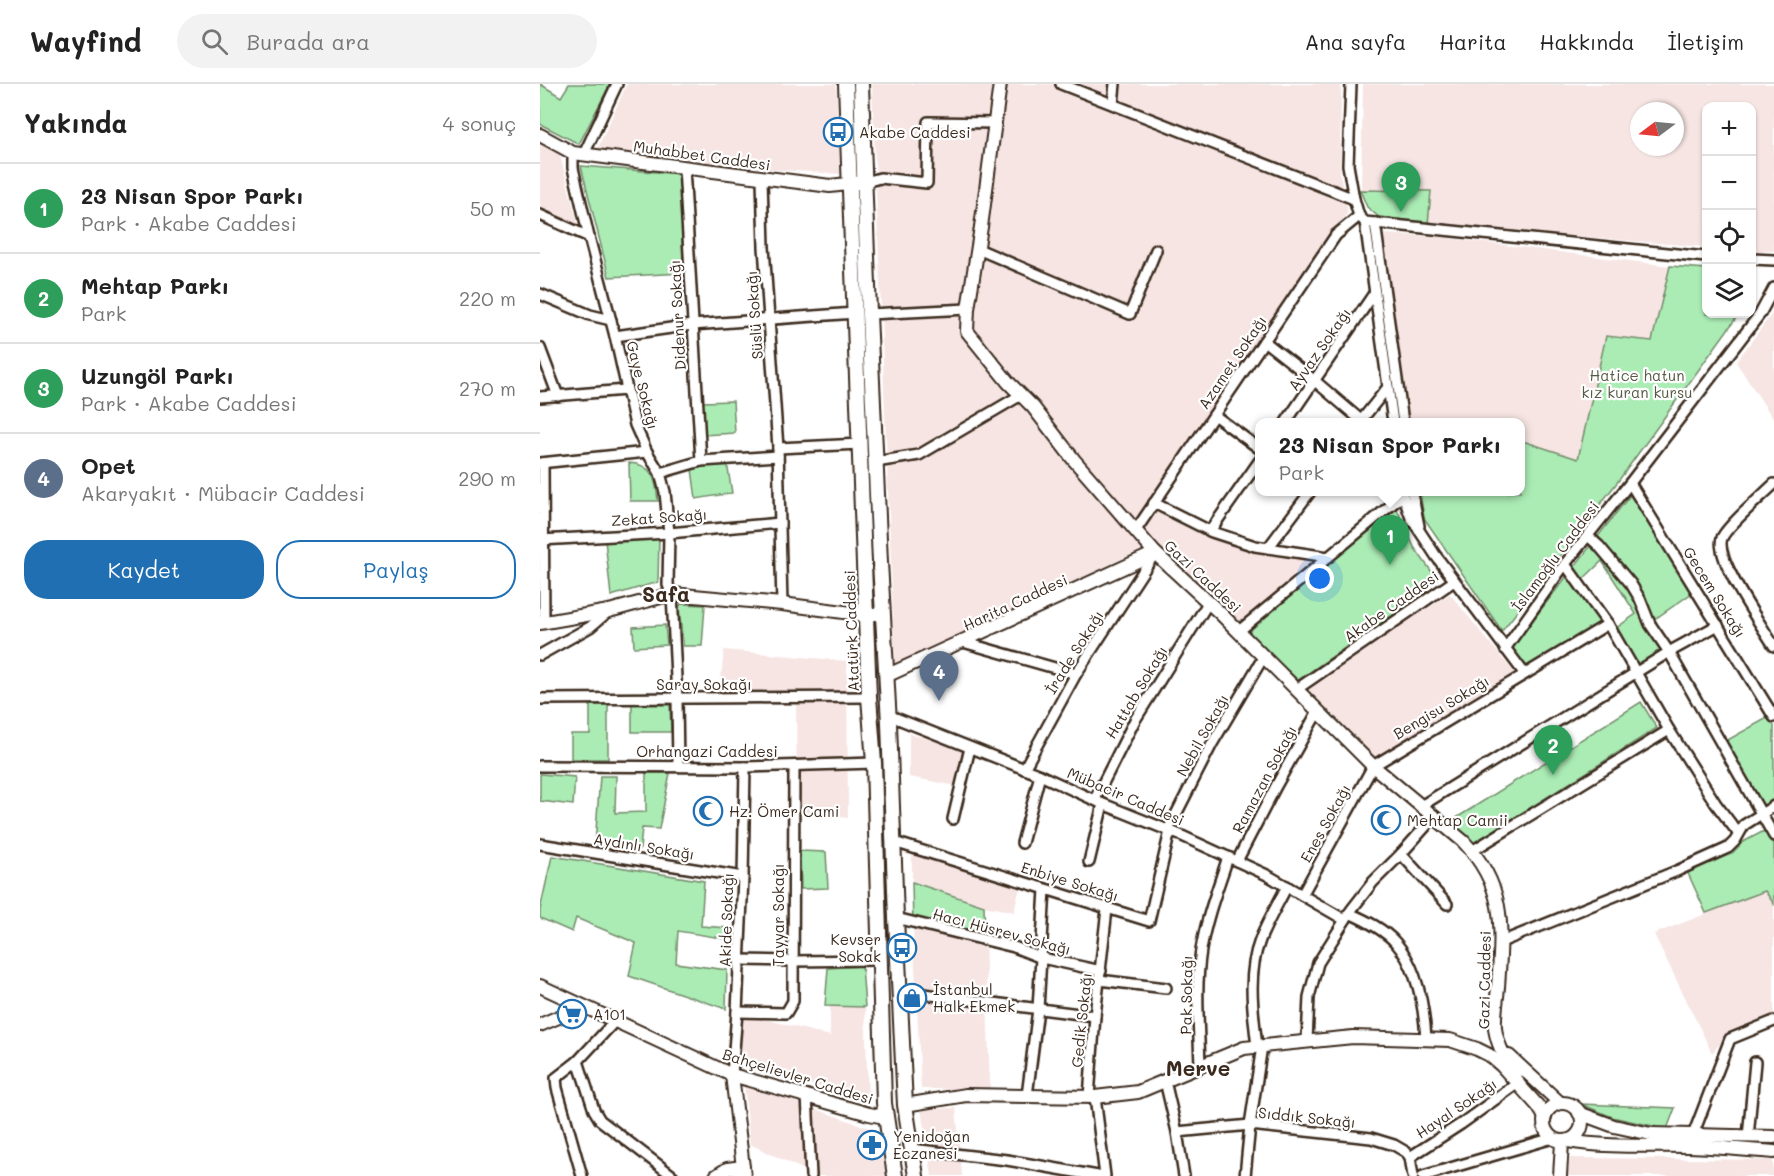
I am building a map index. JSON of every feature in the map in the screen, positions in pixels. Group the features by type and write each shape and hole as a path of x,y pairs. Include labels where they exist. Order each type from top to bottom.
{"main road":[{"name":"Atatürk Caddesi","path":"846,84 849,184 862,314 860,444 885,1117 895,1176"},
{"path":"861,84 865,182 862,314 876,462 905,1105 916,1176"},
{"name":"Gazi Caddesi","path":"1000,84 968,309 967,332 1155,553 1239,631 1373,766 1434,816 1472,851 1488,875 1499,902 1501,942 1495,1028 1518,1083"},
{"name":"Muhabbet Caddesi","path":"540,135 578,153 762,179 830,186 865,182"},
{"name":"Harita Caddesi","path":"886,676 1155,553"},
{"path":"542,622 609,611 672,594 782,604 867,615 882,614"},
{"name":"Bahçelievler Caddesi","path":"540,987 732,1075 885,1117"},
{"path":"540,1025 582,1007"},
{"path":"885,1117 899,1111 905,1105 966,1095 1092,1097 1138,1092 1244,1048 1353,1037 1450,1040 1477,1049 1501,1065 1545,1117"},
{"path":"1502,1048 1516,1064 1560,1103 1573,1106 1579,1113 1581,1129 1574,1138 1561,1140"},
{"path":"716,1176 727,1169 744,1172 732,1075"},
{"path":"1560,1103 1549,1109 1544,1127 1546,1132 1561,1140 1628,1147 1774,1137"},
{"path":"1579,1113 1633,1131 1774,1152"},
{"path":"1560,1176 1561,1140"}],"street":[{"path":"578,153 617,84"},
{"path":"1061,84 1354,199"},
{"path":"1113,104 1115,84"},
{"path":"1351,84 1348,165 1354,199 1367,220 1402,418"},
{"path":"865,182 880,178 927,183 928,122 995,123"},
{"name":"Gaye Sokağı","path":"578,153 573,168 615,336 626,390 635,425 647,452 660,473 665,492 677,699 678,766"},
{"name":"Didenur Sokağı","path":"684,167 701,461"},
{"name":"Süslü Sokağı","path":"762,179 764,247 778,452 782,604"},
{"path":"540,215 589,237"},
{"path":"1367,220 1702,256"},
{"path":"1367,220 1392,418"},
{"name":"Azamet Sokağı","path":"1136,530 1336,235 1367,220"},
{"path":"978,249 1130,314 1156,250"},
{"path":"1756,260 1774,260"},
{"name":"İslamoğlu Caddesi","path":"1505,649 1565,564 1760,314 1774,288"},
{"name":"Ayvaz Sokağı","path":"1289,418 1375,292"},
{"path":"540,294 590,315 611,320"},
{"path":"615,336 692,325 770,318 968,309"},
{"path":"1264,341 1315,381 1357,418"},
{"path":"540,348 558,396"},
{"path":"1364,418 1388,387"},
{"path":"540,397 626,390"},
{"path":"876,462 920,454 1021,395"},
{"path":"1214,415 1255,445"},
{"path":"660,473 701,461 860,444"},
{"path":"542,622 541,463 647,452"},
{"path":"1210,531 1255,467"},
{"name":"Gecem Sokağı","path":"1630,483 1774,717"},
{"path":"1774,484 1726,532 1721,544 1722,554 1734,581 1774,646"},
{"path":"1268,548 1307,496"},
{"path":"1239,631 1400,496"},
{"name":"Akabe Caddesi","path":"1297,689 1454,580 1411,518 1403,496"},
{"name":"Akabe Caddesi","path":"1413,496 1420,531"},
{"path":"1154,503 1210,531 1256,546 1328,557"},
{"name":"Zekat Sokağı","path":"541,540 669,533 780,523"},
{"path":"1588,536 1631,584 1650,624 1669,652 1774,836"},
{"name":"İrade Sokağı","path":"1024,769 1076,674 1155,553"},
{"path":"1565,564 1608,624 1669,730 1716,804 1738,833"},
{"path":"1454,580 1524,673"},
{"name":"Hattab Sokağı","path":"1089,862 1099,802 1135,720 1208,603"},
{"path":"540,655 590,627 609,611"},
{"name":"Bengisu Sokağı","path":"1373,766 1608,624"},
{"path":"1421,806 1636,672 1718,625"},
{"path":"963,642 1076,674"},
{"name":"Nebil Sokağı","path":"1169,830 1212,744 1264,656"},
{"name":"Saray Sokağı","path":"540,699 869,697"},
{"name":"Ramazan Sokağı","path":"1232,859 1318,711"},
{"name":"Mübacir Caddesi","path":"888,715 1040,775 1169,830 1347,916 1370,922 1394,941 1407,958 1417,984 1426,1038"},
{"path":"1472,851 1669,730"},
{"path":"953,819 970,748"},
{"name":"Orhangazi Caddesi","path":"540,766 745,767 873,763"},
{"name":"Tayyar Sokağı","path":"737,1012 786,1013 793,1001 794,766"},
{"name":"Enes Sokağı","path":"1302,895 1373,766"},
{"name":"Akide Sokağı","path":"732,1075 743,877 745,767"},
{"path":"1022,843 1040,775"},
{"path":"1501,942 1728,848 1744,825 1774,806"},
{"path":"1307,1041 1309,997 1318,963 1347,916 1372,882 1401,854 1434,816"},
{"name":"Enbiye Sokağı","path":"894,842 1149,921 1169,830"},
{"name":"Aydınlı Sokağı","path":"540,844 743,877"},
{"path":"1401,854 1447,904"},
{"name":"Pak Sokağı","path":"1200,1066 1201,951 1209,914 1232,859"},
{"path":"1245,1176 1259,1046 1253,1017 1252,974 1260,940 1287,886"},
{"path":"1027,1096 1038,1009 1045,889"},
{"name":"Gedik Sokağı","path":"1105,1176 1092,1097 1095,1016 1107,909"},
{"name":"Hacı Hüsrev Sokağı","path":"896,918 1014,947 1100,976 1166,988"},
{"path":"739,960 793,962 879,960"},
{"path":"900,991 1095,1016"},
{"path":"1693,1141 1730,1039 1774,1021"},
{"path":"582,1176 555,1082 556,1078 578,1061 614,1022"},
{"path":"578,1061 594,1110 600,1120 672,1176"},
{"path":"1748,1137 1755,1062"},
{"path":"1165,1081 1178,1132 1185,1176"},
{"name":"Hayal Sokağı","path":"1410,1157 1518,1083"},
{"path":"807,1095 811,1176"},
{"name":"Sıddık Sokağı","path":"1178,1132 1250,1125 1371,1138 1394,1145 1410,1157"},
{"path":"1423,1176 1561,1140"},
{"path":"911,1149 1007,1160 1098,1176"},
{"path":"1410,1157 1413,1176"}],"shaded area":[{"path":"627,84 836,84 840,174 692,164 595,154"},
{"path":"872,84 1341,84 1340,175 1348,213 1335,228 1147,503 1231,543 1315,560 1238,625 1156,543 895,664"},
{"path":"1363,84 1774,84 1774,251 1756,251 1756,102 1702,102 1702,247 1428,224 1431,191 1361,190"},
{"path":"540,143 554,149 560,155 579,228 540,210"},
{"path":"1383,234 1431,236 1670,266 1652,341 1606,337 1578,459 1525,442 1525,418 1408,418"},
{"path":"1774,311 1774,420 1736,362"},
{"path":"1450,594 1516,675 1379,761 1305,687"},
{"path":"724,650 847,661 848,818 797,811 796,694 719,696"},
{"path":"909,734 967,749 957,786 909,777"},
{"path":"912,848 1021,883 1014,912 984,906 912,882"},
{"path":"1765,891 1774,904 1774,1017 1725,1038 1712,1053 1654,934"},
{"path":"913,926 985,938 990,1089 921,1089"},
{"path":"830,1006 865,1007 868,1099 740,1067 738,1012 830,1036"},
{"path":"744,1084 875,1130 886,1176 817,1176 750,1144"},
{"path":"956,1108 962,1176 932,1176 921,1109"},
{"path":"1570,1158 1773,1160 1774,1176 1568,1176"}],"green space":[{"path":"540,84 561,97 569,84 610,84 579,144 540,124"},
{"path":"581,166 681,174 683,273 609,277"},
{"path":"1360,190 1431,191 1428,224 1380,218 1367,207"},
{"name":"Hatice hatun kız kuran kursu","path":"1670,266 1702,269 1702,318 1736,318 1619,480 1502,631 1424,518 1421,496 1525,496 1525,442 1578,459 1606,336 1652,341"},
{"path":"733,401 735,433 703,435 702,402"},
{"path":"629,463 643,466 652,474 658,501 630,501"},
{"path":"727,463 732,493 696,499 692,469 709,464"},
{"path":"1631,494 1692,593 1655,619 1668,647 1631,670 1609,633 1636,614 1602,561 1578,584 1602,622 1527,668 1511,648"},
{"path":"1397,509 1414,547 1437,579 1394,614 1298,680 1244,631 1341,550"},
{"path":"659,537 658,582 611,596 605,540"},
{"path":"681,604 705,605 702,646 683,646 679,607"},
{"path":"665,625 667,645 634,647 633,627"},
{"path":"1641,702 1657,728 1471,845 1450,822"},
{"path":"632,704 670,705 671,732 632,732"},
{"path":"590,705 608,705 608,759 571,759 571,734 590,734"},
{"path":"1769,717 1774,726 1774,802 1761,809 1724,742"},
{"path":"646,773 670,773 659,829 642,828 640,849 595,844 600,776 616,776 615,813 646,812"},
{"path":"540,774 575,777 573,805 540,801"},
{"path":"1766,830 1774,844 1774,904 1765,891 1706,913 1687,871"},
{"path":"800,851 826,852 828,888 801,889"},
{"path":"552,856 704,881 701,926 729,928 727,939 678,931 676,963 727,970 726,1009 629,976 636,943 576,918 572,932 540,918"},
{"path":"912,882 984,906 985,938 913,925"},
{"path":"862,966 865,1007 825,1006 828,968"},
{"path":"1581,1104 1675,1108 1667,1129 1612,1117"}],"place":[{"name":"Akabe Caddesi","path":"838,132"},
{"name":"Uzungöl Parkı","path":"1401,212"},
{"name":"23 Nisan Spor Parkı","path":"1390,565"},
{"name":"Opet","path":"939,701"},
{"name":"Mehtap Parkı","path":"1553,775"},
{"name":"Hz. Ömer Cami","path":"708,811"},
{"name":"Mehtap Camii","path":"1386,820"},
{"name":"Kevser Sokak","path":"902,948"},
{"name":"İstanbul Halk Ekmek","path":"912,998"},
{"name":"A101","path":"572,1014"},
{"name":"Yenidoğan Eczanesi","path":"872,1145"}],"district":[{"name":"Safa","path":"666,593"},
{"name":"Merve","path":"1198,1067"}]}
